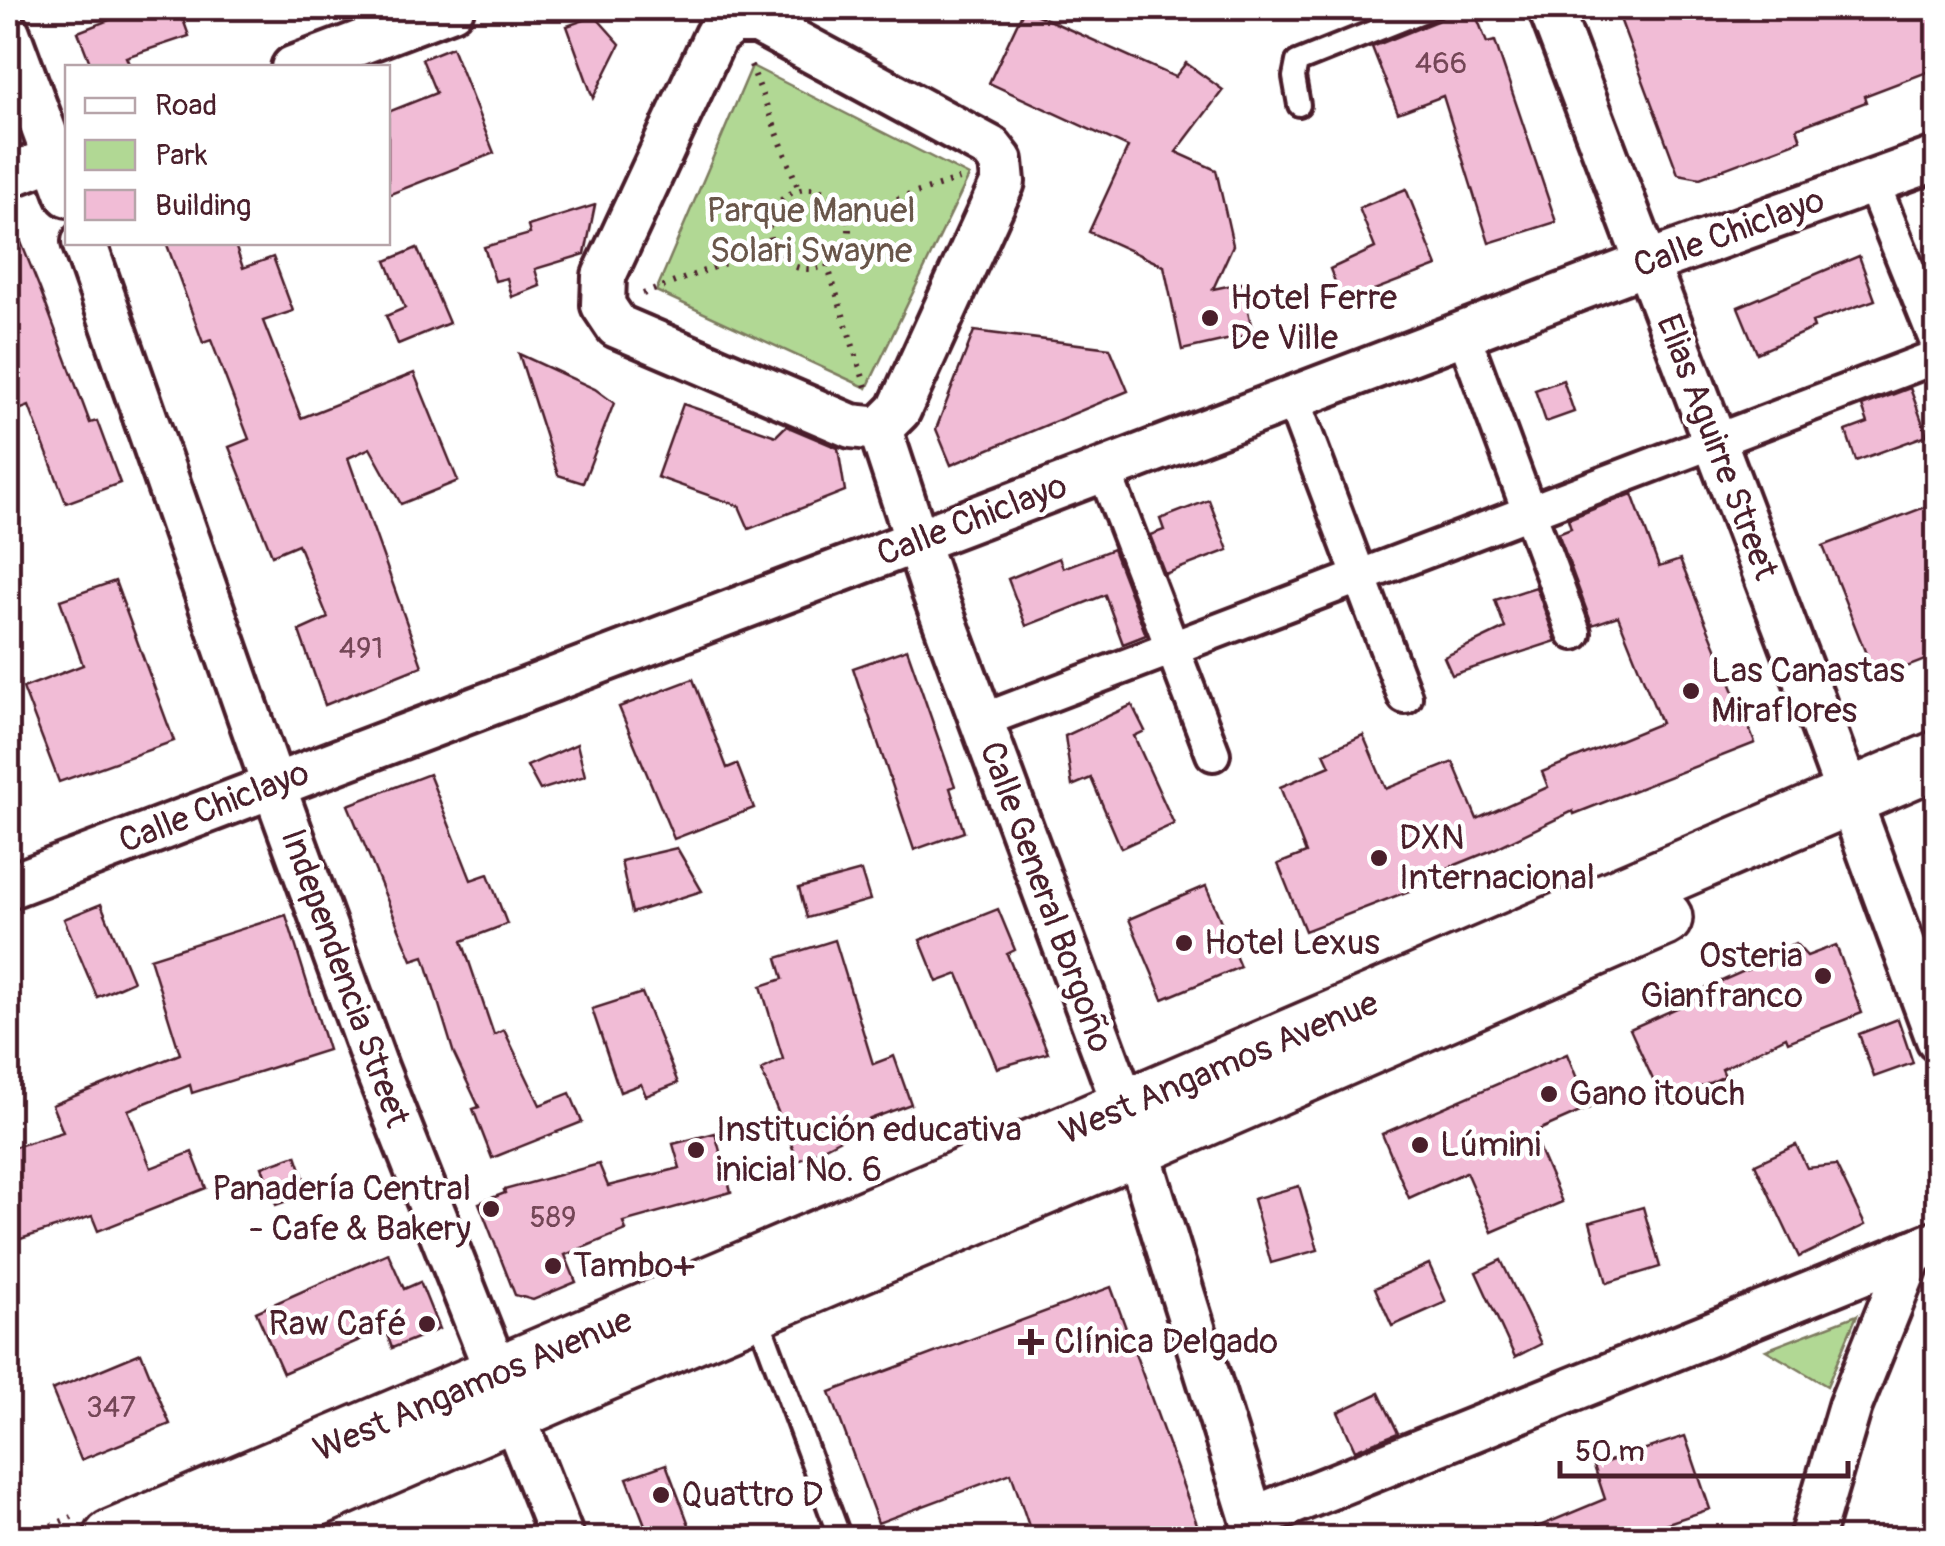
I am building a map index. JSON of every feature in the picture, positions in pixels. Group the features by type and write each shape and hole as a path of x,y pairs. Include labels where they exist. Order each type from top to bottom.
{"main road":[{"name":"West Angamos Avenue","path":"225,1538 505,1393 1856,814 1938,758"},
{"name":"West Angamos Avenue","path":"1856,814 1938,799"},
{"name":"West Angamos Avenue","path":"112,1538 505,1393 755,1309 1130,1128"}],"street":[{"path":"300,65 380,27 452,8"},
{"name":"Elias Aguirre Street","path":"1550,8 1938,1039"},
{"path":"731,15 758,22 991,148 1001,161 1003,182 899,410 880,430 851,426 617,326 603,305 604,276 716,35 731,15"},
{"path":"8,33 63,169 8,176"},
{"name":"Calle Chiclayo","path":"8,887 1647,263 1938,158"},
{"path":"1872,181 1938,345"},
{"name":"Independencia Street","path":"85,245 377,1070 562,1538"},
{"path":"1462,333 1574,632"},
{"path":"981,721 1938,356"},
{"path":"1292,398 1406,697"},
{"name":"Calle General Borgoño","path":"880,430 916,541 1130,1128 1255,1529"},
{"path":"1104,470 1212,754"},
{"path":"1255,1529 1925,1247"},
{"path":"1811,1538 1850,1406 1925,1247"}],"lane":[{"path":"1299,105 1294,77 1297,62 1432,8"},
{"path":"755,1309 840,1538"}],"path":[{"path":"731,15 799,190"},
{"path":"847,215 969,176 1001,161"},
{"path":"799,190 822,191 841,205 847,215 850,226 844,249 827,264 802,268 790,264 773,245 771,218 787,196 799,190"},
{"path":"603,305 656,291 773,245"},
{"path":"827,264 880,430"}],"green space":[{"name":"Parque Manuel Solari Swayne","path":"752,66 969,176 867,388 656,291"},
{"path":"1857,1315 1827,1386 1766,1350"}],"building":[{"path":"140,8 179,8 189,36 126,57 130,65 91,65 78,32"},
{"path":"1445,8 1473,8 1487,43 1495,41 1556,222 1489,243 1443,96 1398,113 1372,47 1437,21"},
{"path":"1616,8 1938,8 1938,68 1864,96 1866,102 1797,128 1801,140 1700,178 1678,174"},
{"path":"1024,9 1175,77 1186,63 1223,90 1176,152 1216,170 1233,245 1213,289 1242,283 1253,334 1182,350 1164,266 1089,232 1128,147 989,83"},
{"path":"595,16 620,44 593,98 567,26"},
{"path":"452,47 494,153 390,194 390,111 436,93 422,59"},
{"path":"1406,189 1437,266 1343,302 1330,269 1375,248 1359,208"},
{"path":"595,205 585,254 535,269 540,286 512,297 507,278 495,281 484,247 530,234 528,226"},
{"path":"8,215 90,423 97,421 120,483 66,503 29,406 8,414"},
{"path":"167,245 235,245 243,268 273,257 293,311 263,321 301,418 414,373 458,481 401,504 370,448 348,458 422,666 325,705 299,631 328,618 298,544 272,555 229,447 249,439 211,340 203,343"},
{"path":"417,248 449,323 398,344 386,316 405,308 386,261"},
{"path":"1859,256 1875,300 1812,322 1814,328 1757,353 1738,307"},
{"path":"974,331 1110,348 1128,391 951,465 936,429"},
{"path":"519,354 595,389 614,403 583,483 558,475"},
{"path":"1563,380 1574,412 1546,422 1535,390"},
{"path":"1910,388 1927,435 1856,461 1846,431 1868,423 1862,406"},
{"path":"683,404 776,436 786,426 838,448 845,491 749,529 739,506 657,477"},
{"path":"1632,494 1659,567 1680,560 1755,743 1574,814 1573,811 1411,883 1414,889 1305,931 1278,864 1306,853 1280,787 1330,766 1324,753 1363,735 1386,789 1453,762 1477,819 1548,787 1542,772 1661,723 1618,616 1592,625 1558,533 1571,528 1568,519"},
{"path":"1209,500 1228,550 1165,574 1150,535 1164,530 1160,519"},
{"path":"1938,502 1938,655 1876,679 1823,546"},
{"path":"1113,549 1146,635 1123,644 1105,595 1026,626 1008,579 1059,558 1063,568"},
{"path":"115,581 174,741 59,782 23,688 83,665 60,600"},
{"path":"1536,587 1556,641 1452,675 1444,657 1505,628 1495,600"},
{"path":"907,649 955,786 950,788 964,832 914,850 853,668"},
{"path":"693,679 727,768 737,764 754,808 674,839 619,707"},
{"path":"1132,705 1145,731 1134,736 1174,824 1121,848 1091,778 1072,786 1065,736"},
{"path":"577,744 585,776 540,790 527,766"},
{"path":"429,774 471,880 488,874 507,924 462,941 494,1035 504,1030 540,1105 570,1093 582,1122 492,1158 473,1109 479,1107 454,1054 424,956 412,960 348,805"},
{"path":"677,848 702,891 632,913 621,861"},
{"path":"861,871 870,900 807,918 799,888"},
{"name":"Hotel Lexus","path":"1206,886 1240,967 1163,999 1129,919"},
{"path":"101,904 133,981 97,997 64,919"},
{"path":"998,909 1015,950 1007,954 1048,1053 997,1068 958,974 937,982 920,940"},
{"path":"286,915 328,1050 192,1093 190,1085 128,1110 151,1168 192,1152 206,1188 98,1231 92,1216 8,1243 8,1149 63,1132 52,1105 180,1054 150,958"},
{"path":"835,940 873,1064 894,1056 911,1104 854,1125 856,1131 798,1161 761,1070 783,1059 761,986 783,979 777,958"},
{"path":"1796,944 1807,956 1836,945 1862,1013 1788,1042 1786,1037 1722,1069 1725,1076 1664,1104 1630,1029 1704,996 1701,990 1758,965 1756,959"},
{"path":"642,993 678,1083 646,1096 641,1084 620,1092 592,1009"},
{"path":"1898,1019 1913,1063 1874,1077 1859,1034"},
{"path":"1567,1054 1589,1108 1532,1133 1562,1202 1492,1232 1466,1172 1409,1198 1382,1134"},
{"path":"715,1133 731,1192 623,1222 626,1230 565,1255 576,1282 533,1300 515,1295 479,1203 505,1193 504,1190 599,1164 608,1186 680,1168 673,1144"},
{"path":"1796,1145 1807,1168 1836,1165 1865,1225 1799,1257 1755,1164"},
{"path":"296,1155 309,1193 276,1205 262,1167"},
{"path":"1299,1186 1318,1250 1271,1263 1253,1199"},
{"path":"1643,1207 1660,1267 1607,1283 1590,1222"},
{"path":"388,1253 404,1289 420,1282 439,1329 392,1348 385,1329 283,1373 256,1312"},
{"path":"1501,1260 1541,1344 1515,1357 1476,1272"},
{"path":"1429,1264 1446,1302 1392,1326 1375,1288"},
{"name":"Clínica Delgado","path":"1111,1287 1202,1538 1033,1538 1011,1473 878,1523 830,1392"},
{"path":"141,1353 170,1424 81,1460 52,1390"},
{"path":"1379,1393 1398,1433 1355,1450 1338,1412"},
{"path":"1685,1436 1710,1509 1623,1538 1511,1538 1605,1499 1594,1466"},
{"path":"666,1464 694,1538 650,1538 627,1478"}],"place":[{"name":"Hotel Ferre De Ville","path":"1210,318"},
{"name":"Las Canastas Miraflores","path":"1691,691"},
{"name":"DXN Internacional","path":"1379,858"},
{"name":"Hotel Lexus","path":"1184,943"},
{"name":"Osteria Gianfranco","path":"1823,976"},
{"name":"Gano itouch","path":"1549,1094"},
{"name":"Lúmini","path":"1420,1145"},
{"name":"Institución educativa inicial No. 6","path":"696,1150"},
{"name":"Panadería Central - Cafe & Bakery","path":"491,1209"},
{"name":"Tambo+","path":"553,1266"},
{"name":"Raw Café","path":"427,1324"},
{"name":"Clínica Delgado","path":"1031,1342"},
{"name":"Quattro D","path":"661,1495"}]}
